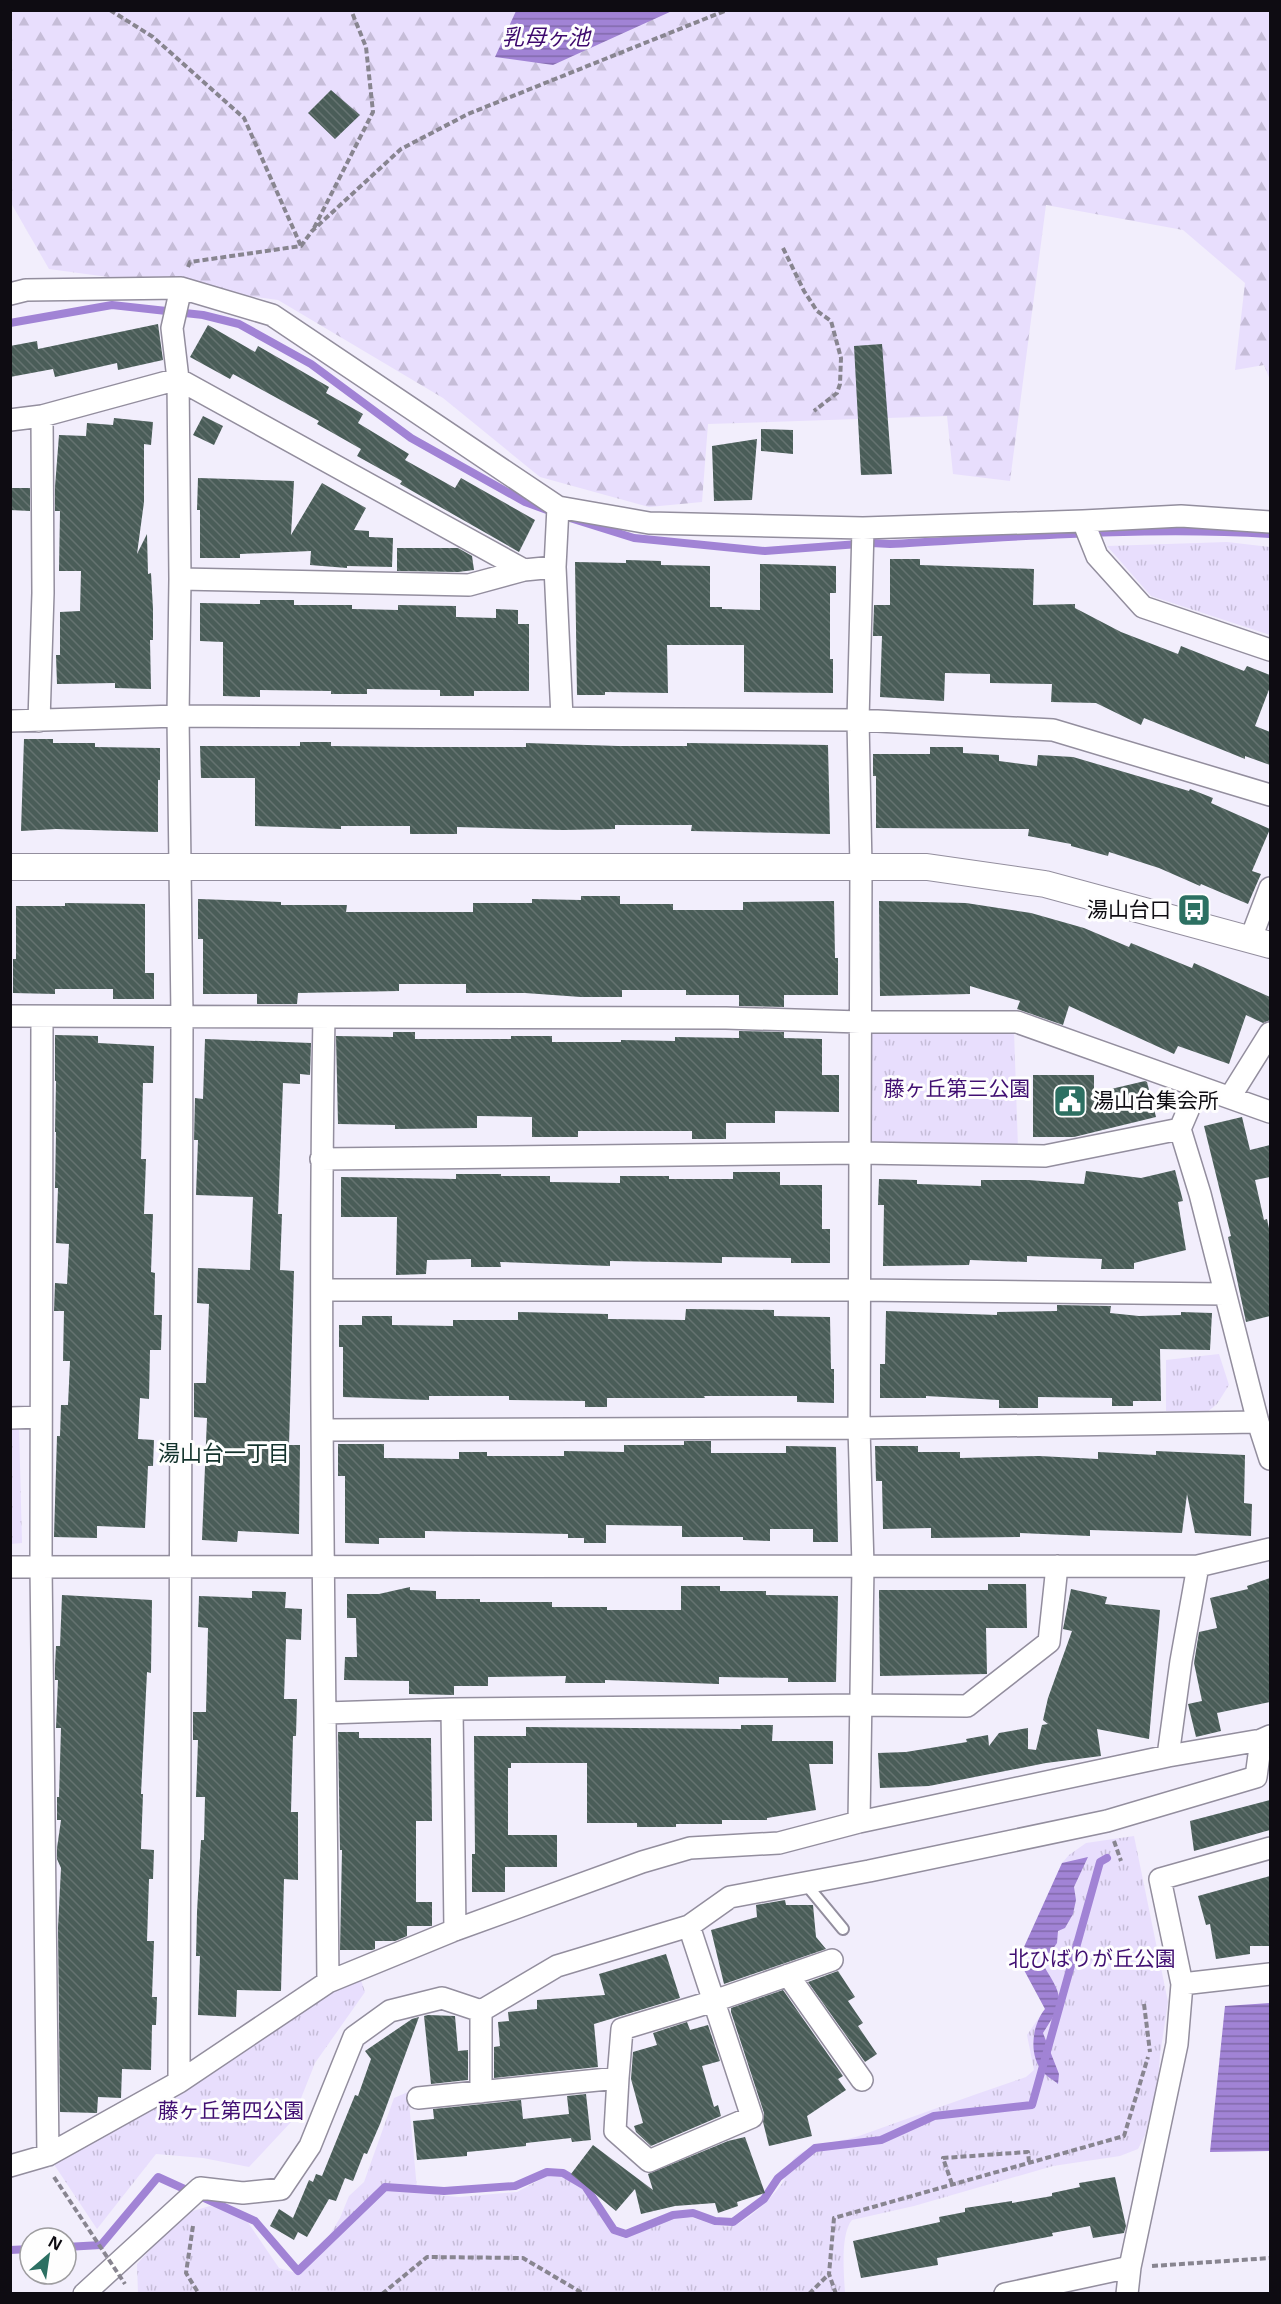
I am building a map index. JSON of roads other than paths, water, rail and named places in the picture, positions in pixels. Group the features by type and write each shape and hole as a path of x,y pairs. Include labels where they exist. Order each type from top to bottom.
{"street":[{"path":"10,294 26,290 181,288 272,315 558,508 648,523 862,529 1181,516 1270,522"},
{"path":"179,2082 183,1016 178,716 180,579 178,379 172,328 181,288"},
{"path":"10,420 42,416 178,379 524,570"},
{"path":"39,721 43,593 42,416"},
{"path":"558,508 555,567 562,718"},
{"path":"1083,521 1097,556 1143,607 1270,650"},
{"path":"859,1822 863,1566 859,1428 861,867 858,720 862,529"},
{"path":"180,579 469,585 524,570 555,567"},
{"path":"10,721 178,716 858,720 1053,730 1270,795"},
{"path":"10,867 180,865 927,867 1045,884 1261,942 1270,888"},
{"path":"10,1016 726,1018 860,1023 1017,1022 1270,1112"},
{"path":"42,1017 41,1566 48,2155"},
{"path":"324,1017 321,1159 322,1567 326,1713 328,1982"},
{"path":"1230,1097 1270,1033"},
{"path":"1198,1087 1180,1129 1200,1194 1258,1422 1270,1459"},
{"path":"321,1159 859,1153 1045,1156 1180,1129"},
{"path":"323,1290 859,1290 1225,1294"},
{"path":"10,1418 41,1417"},
{"path":"323,1430 859,1428 1258,1422"},
{"path":"10,1566 1198,1566 1270,1549"},
{"path":"326,1713 452,1709 967,1706 1049,1642 1058,1566"},
{"path":"1168,1756 1181,1661 1198,1566"},
{"path":"452,1709 455,1930"},
{"path":"10,2166 48,2155 179,2082 328,1982 455,1930 642,1862 690,1848 779,1843 859,1822 1168,1756 1264,1741 1256,1777 1107,1821 869,1871 730,1897 689,1926 557,1966 481,2011 442,1998 390,2011 354,2037 310,2145 281,2189 243,2193 200,2188 182,2202 84,2294"},
{"path":"1127,2294 1130,2267 1177,2044 1182,1984 1160,1879 1270,1848"},
{"path":"689,1926 714,2001 752,2117 649,2161 615,2131 622,2029 714,2001 832,1960"},
{"path":"1182,1984 1270,1974"},
{"path":"788,1976 862,2080"},
{"path":"480,2092 481,2011"},
{"path":"418,2098 618,2078"},
{"path":"1005,2294 1130,2267"}],"lane":[{"path":"804,1883 843,1929"}],"water":[{"name":"乳母ヶ池","path":"516,10 672,11 553,65 495,57"},
{"path":"1088,1857 1074,1887 1076,1900 1073,1914 1065,1928 1058,1931 1057,1943 1050,1953 1024,1947 1062,1863"},
{"path":"1024,1962 1045,1968 1058,1994 1058,2007 1043,2033 1059,2074 1058,2084 1043,2072 1035,2057 1035,2031 1045,2009 1024,1970"},
{"path":"1270,2003 1270,2151 1210,2152 1225,2006"}],"waterway":[{"path":"10,323 112,305 203,315 239,324 311,364 411,438 525,502 547,510"},
{"path":"570,518 634,538 765,551 872,543 890,544 1080,533 1175,531 1270,534"},
{"path":"78,2246 101,2245 158,2177 255,2221 298,2271 385,2187 444,2191 515,2186 547,2172 563,2173 585,2186 614,2230 626,2234 673,2215 693,2213 715,2221 733,2222 764,2199 778,2178 815,2148 881,2140 934,2116 1032,2105 1100,1862 1107,1858"},
{"path":"10,2250 18,2250"}],"place":[{"name":"湯山台口","path":"1194,910"},
{"name":"湯山台集会所","path":"1070,1101"}],"district":[{"name":"湯山台一丁目","path":"224,1453"}],"park label":[{"name":"藤ヶ丘第三公園","path":"957,1089"},
{"name":"北ひばりが丘公園","path":"1092,1959"},
{"name":"藤ヶ丘第四公園","path":"231,2111"}]}
